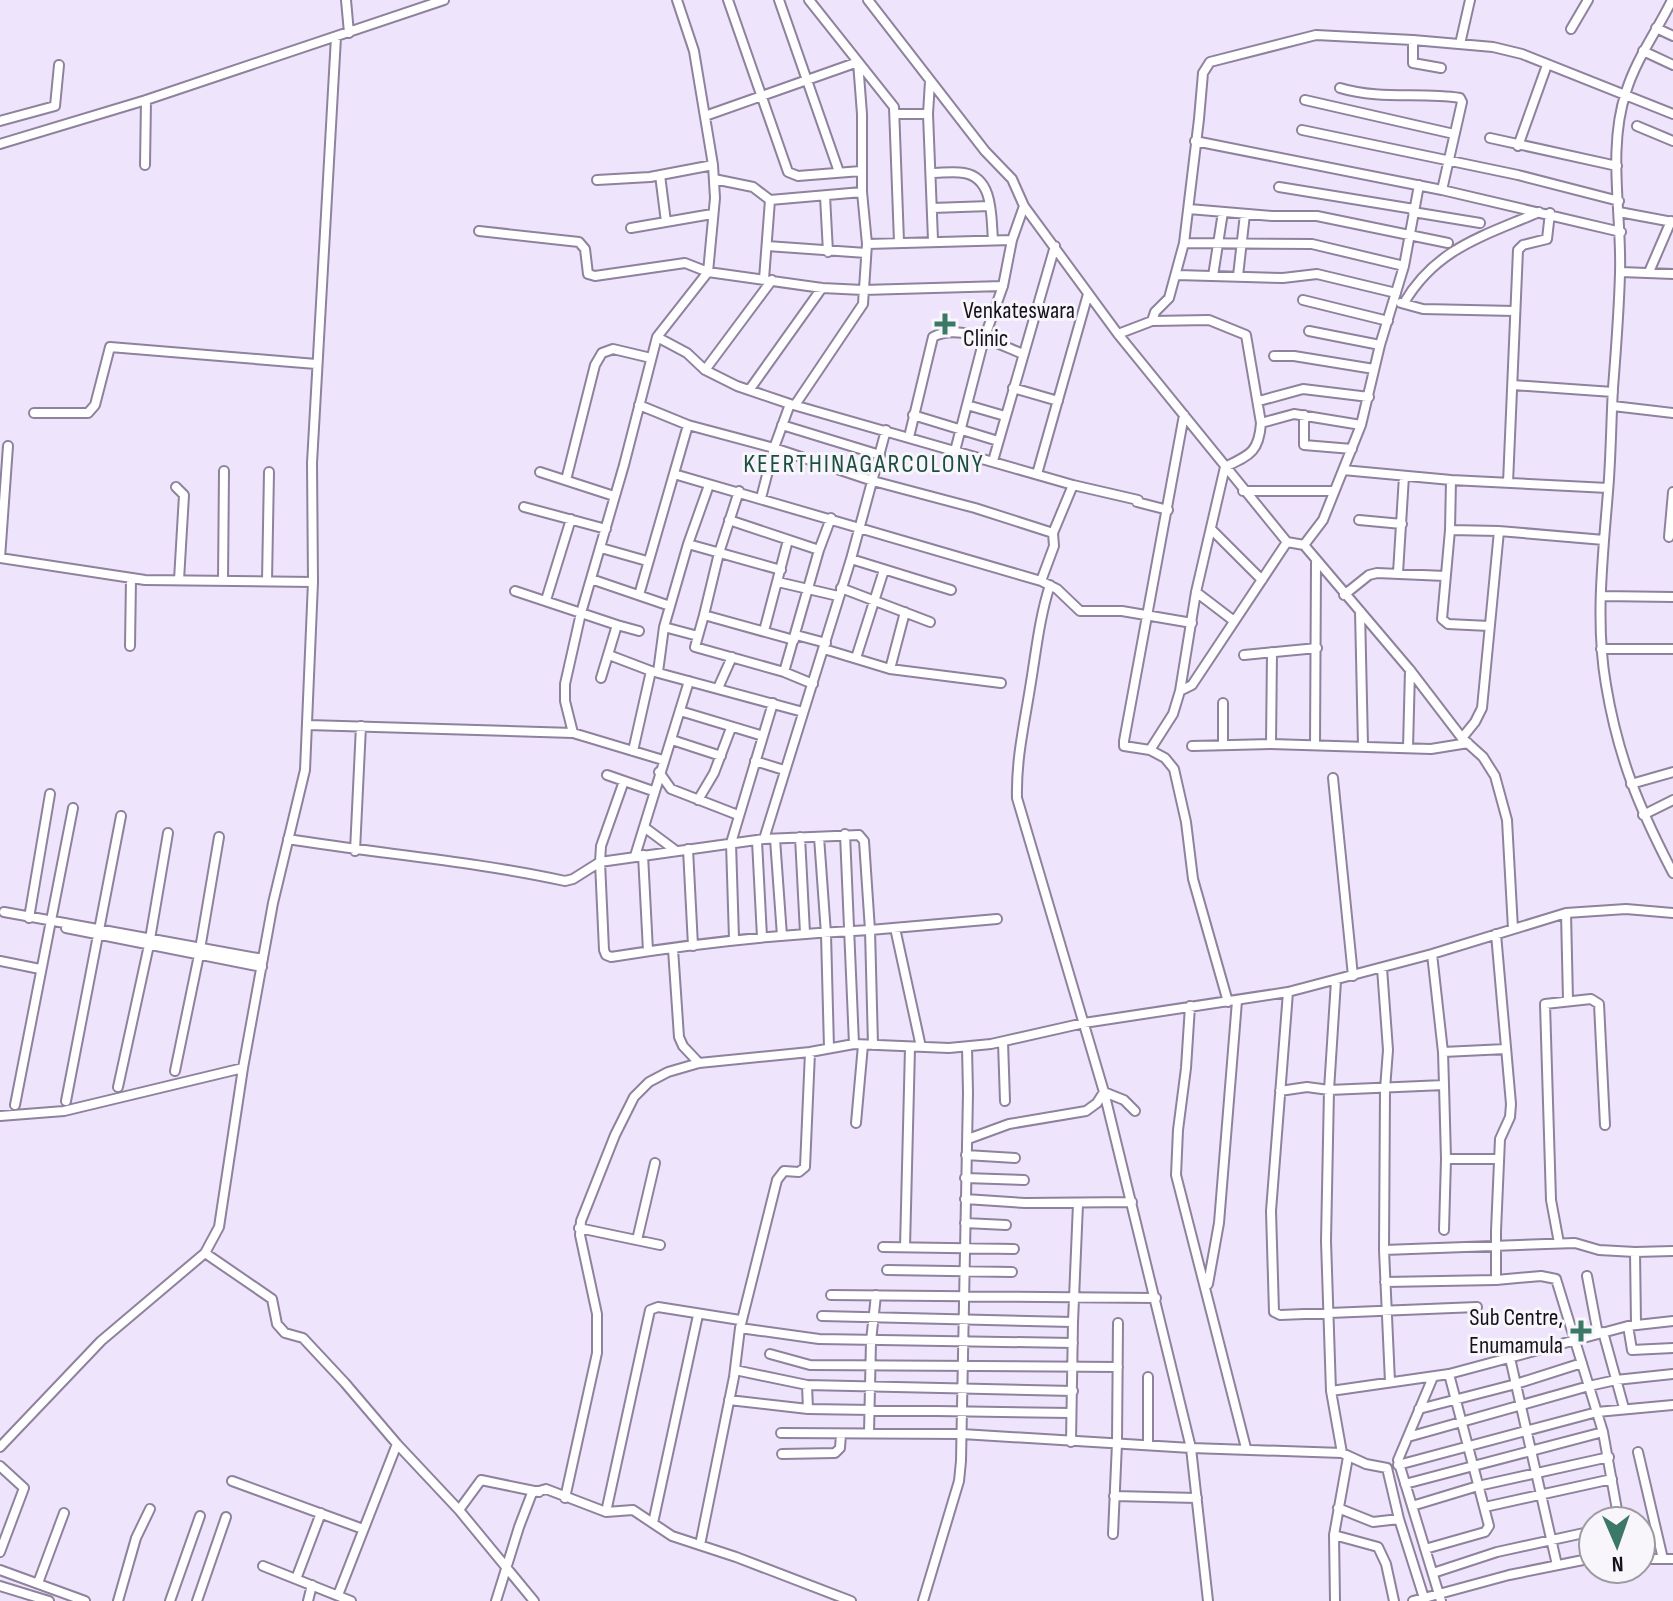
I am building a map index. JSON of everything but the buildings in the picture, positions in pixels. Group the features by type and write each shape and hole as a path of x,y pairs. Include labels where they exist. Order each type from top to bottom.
{"street":[{"path":"346,0 349,33"},
{"path":"0,144 146,100 444,0"},
{"path":"573,733 565,701 565,684 581,613 657,337 708,272 715,198 713,165 694,51 677,0"},
{"path":"728,0 788,172 798,176 861,171"},
{"path":"779,0 839,172"},
{"path":"822,0 811,3 890,100 896,114 899,242"},
{"path":"868,0 985,151 1012,179 1024,206 1088,294 1243,491 1287,542 1304,545 1489,766 1505,809 1513,929"},
{"path":"1460,44 1470,0"},
{"path":"1571,29 1588,0"},
{"path":"1672,0 1670,13 1656,28 1643,51 1625,93 1617,166 1621,272 1604,540 1601,649 1615,731 1631,784 1673,873"},
{"path":"1656,28 1673,36"},
{"path":"1152,321 1155,312 1169,298 1177,275 1189,209 1203,73 1210,62 1316,35 1460,44 1509,51 1673,114"},
{"path":"0,1447 101,1341 205,1253 219,1227 262,963 305,770 313,582 312,463 316,364 336,37"},
{"path":"1413,40 1413,63 1441,68"},
{"path":"1643,51 1673,65"},
{"path":"705,116 858,62"},
{"path":"761,498 774,448 792,405 861,309 867,248 858,62"},
{"path":"0,121 55,106 59,65"},
{"path":"1518,146 1547,65"},
{"path":"930,80 928,114 933,240"},
{"path":"1340,88 1371,95 1460,98 1462,102 1442,190"},
{"path":"145,165 146,100"},
{"path":"1305,100 1454,134"},
{"path":"896,114 928,114"},
{"path":"1637,126 1673,141"},
{"path":"1302,130 1560,184 1619,201"},
{"path":"1490,138 1617,166"},
{"path":"1195,141 1419,185 1550,213 1621,232"},
{"path":"597,180 660,175 713,165"},
{"path":"931,173 965,173 986,189 993,240"},
{"path":"660,175 666,222"},
{"path":"714,179 753,187 770,200 862,192"},
{"path":"1304,545 1323,520 1361,425 1380,345 1399,299 1419,185"},
{"path":"1279,187 1480,223"},
{"path":"825,196 828,252"},
{"path":"705,370 768,280 770,200"},
{"path":"932,208 990,206"},
{"path":"955,451 984,339 1003,286 1012,240 1024,206"},
{"path":"1189,209 1317,216 1448,243"},
{"path":"1399,299 1447,254 1539,211"},
{"path":"1213,276 1223,212"},
{"path":"1619,212 1672,221 1649,272"},
{"path":"1508,483 1519,248 1547,239 1550,213"},
{"path":"631,228 712,214"},
{"path":"1238,276 1245,214"},
{"path":"479,231 579,242 585,249 587,270 591,276 654,270 685,263 708,272 822,288 863,290 1003,286"},
{"path":"767,246 828,252 899,242 1012,240"},
{"path":"1184,243 1312,244 1404,266"},
{"path":"993,461 1055,246"},
{"path":"1621,272 1673,274"},
{"path":"1177,275 1283,278 1317,274 1423,309 1515,311"},
{"path":"750,389 822,288"},
{"path":"1037,474 1088,294"},
{"path":"1303,300 1388,321"},
{"path":"1118,334 1152,321 1209,320 1246,335 1261,423 1254,451 1225,467 1196,592 1180,691 1173,714 1150,750"},
{"path":"1309,331 1380,345"},
{"path":"909,437 933,337 949,332 984,339 1023,354"},
{"path":"657,337 687,353 705,370 726,382 792,405 1168,510"},
{"path":"34,413 88,413 95,405 110,347 316,364"},
{"path":"566,480 598,358 607,349 613,349 651,358"},
{"path":"1274,356 1294,356 1374,369"},
{"path":"1513,385 1613,392"},
{"path":"1013,388 1058,401"},
{"path":"1259,401 1303,389 1369,397"},
{"path":"639,405 688,425 1053,533"},
{"path":"967,405 1005,416"},
{"path":"1613,406 1673,413"},
{"path":"1261,423 1294,414 1361,425"},
{"path":"913,415 998,441"},
{"path":"1184,415 1148,615 1133,680 1124,746 1150,750 1165,758 1174,769 1186,822 1193,879 1232,1001 1219,1223 1207,1289"},
{"path":"1304,415 1304,445 1352,449"},
{"path":"639,595 688,425"},
{"path":"782,425 880,455"},
{"path":"762,937 761,840 825,646 886,430"},
{"path":"8,446 0,558 131,578 313,582"},
{"path":"1343,470 1451,480 1608,488"},
{"path":"223,580 224,471"},
{"path":"267,581 269,472"},
{"path":"540,472 614,496"},
{"path":"674,474 1045,583 1080,611 1122,611 1192,623"},
{"path":"1398,573 1404,476"},
{"path":"1451,480 1442,619 1444,623 1489,626"},
{"path":"633,751 670,606 709,485"},
{"path":"1073,485 1053,533 1054,546 1019,742 1017,798 1104,1092 1156,1298 1191,1448 1208,1601"},
{"path":"176,487 184,495 179,580"},
{"path":"739,491 719,553 695,647 784,672 813,684"},
{"path":"1243,491 1333,491"},
{"path":"1669,537 1673,492"},
{"path":"524,507 606,529"},
{"path":"784,672 831,518"},
{"path":"546,600 571,519"},
{"path":"729,520 819,550"},
{"path":"1359,520 1402,524"},
{"path":"1211,529 1262,580"},
{"path":"1450,530 1604,540"},
{"path":"1192,746 1271,744 1431,749 1465,741 1482,708 1499,531"},
{"path":"764,631 788,540"},
{"path":"1180,691 1192,685 1287,542"},
{"path":"688,544 781,570"},
{"path":"601,548 647,561"},
{"path":"851,559 951,590"},
{"path":"1315,745 1316,561"},
{"path":"856,658 884,570"},
{"path":"1344,595 1369,575 1445,576"},
{"path":"130,646 131,578"},
{"path":"591,579 670,606"},
{"path":"778,582 873,600 930,622"},
{"path":"515,591 639,631"},
{"path":"1196,592 1234,621"},
{"path":"1602,596 1673,597"},
{"path":"1360,609 1363,746"},
{"path":"890,669 905,612"},
{"path":"704,615 825,646 890,669 1001,683"},
{"path":"601,678 617,625"},
{"path":"664,627 698,636"},
{"path":"1244,655 1317,648"},
{"path":"1601,649 1673,649"},
{"path":"1271,744 1272,652"},
{"path":"609,655 803,712"},
{"path":"718,688 732,657"},
{"path":"1408,748 1410,670"},
{"path":"648,951 639,856 653,791 689,681"},
{"path":"734,939 731,843 773,703"},
{"path":"1223,703 1223,745"},
{"path":"680,711 763,736"},
{"path":"308,725 573,733 663,760"},
{"path":"355,851 361,726"},
{"path":"698,800 721,756 731,728"},
{"path":"672,740 721,756"},
{"path":"755,761 784,770"},
{"path":"659,772 671,789 738,815"},
{"path":"1631,784 1673,772"},
{"path":"607,775 653,791"},
{"path":"1333,778 1353,976"},
{"path":"624,781 601,846 606,955 611,957 734,939 997,919"},
{"path":"29,918 50,794"},
{"path":"1643,815 1673,800"},
{"path":"15,1105 73,808"},
{"path":"66,1101 121,816"},
{"path":"644,827 676,851"},
{"path":"118,1087 150,941 168,833"},
{"path":"845,834 859,1044 856,1123"},
{"path":"288,839 565,881 600,862 731,843 859,835 864,841 870,930 873,1045"},
{"path":"175,1071 219,837"},
{"path":"800,837 805,933"},
{"path":"819,837 826,934 829,1048"},
{"path":"775,839 782,936"},
{"path":"688,849 693,946"},
{"path":"565,1498 597,1343 597,1314 579,1228 615,1135 634,1097 649,1082 668,1072 699,1063 859,1044 910,1048 967,1047 1003,1042 1084,1023 1288,992 1432,954 1566,913 1626,909 1673,913"},
{"path":"4,912 29,918 60,920 101,932 262,963"},
{"path":"1566,913 1568,1000"},
{"path":"895,928 921,1047"},
{"path":"1496,934 1511,1104 1510,1117 1500,1139 1496,1280"},
{"path":"673,949 679,1037 699,1063"},
{"path":"1432,954 1443,1052 1444,1230"},
{"path":"0,961 40,969"},
{"path":"1382,968 1388,1050 1384,1250 1390,1382"},
{"path":"1335,1601 1334,1535 1345,1455 1331,1391 1326,1241 1329,1090 1336,981"},
{"path":"1288,992 1271,1211 1273,1308 1280,1315 1477,1307"},
{"path":"1559,1243 1551,1200 1545,1004 1591,999 1599,1004 1605,1125"},
{"path":"1190,1006 1175,1159 1181,1197 1246,1448"},
{"path":"1003,1042 1005,1101"},
{"path":"923,1601 959,1481 968,1139 967,1047"},
{"path":"905,1247 910,1048"},
{"path":"1443,1052 1506,1049"},
{"path":"700,1545 735,1370 740,1324 777,1180 784,1171 802,1170 806,1163 810,1052"},
{"path":"0,1116 64,1111 243,1068"},
{"path":"1280,1091 1307,1087 1329,1090 1444,1085"},
{"path":"1104,1092 1124,1100 1135,1111"},
{"path":"968,1139 1009,1124 1086,1111 1097,1103 1104,1092"},
{"path":"966,1155 1015,1158"},
{"path":"1446,1159 1499,1159"},
{"path":"637,1240 655,1163"},
{"path":"965,1178 1024,1180"},
{"path":"965,1199 1078,1204 1132,1202"},
{"path":"1071,1442 1078,1204"},
{"path":"965,1223 1006,1225"},
{"path":"579,1228 660,1245"},
{"path":"1384,1250 1575,1243 1599,1250 1673,1251"},
{"path":"883,1247 1014,1249"},
{"path":"1635,1252 1632,1350 1673,1348"},
{"path":"205,1253 272,1299 277,1324 285,1333 303,1338 364,1403 534,1601"},
{"path":"887,1270 1012,1272"},
{"path":"1385,1282 1541,1276 1556,1279 1603,1432 1616,1505"},
{"path":"1587,1276 1600,1333 1624,1408"},
{"path":"831,1295 1156,1298"},
{"path":"869,1433 871,1341 876,1295"},
{"path":"606,1512 650,1310 658,1307 819,1339 1073,1343"},
{"path":"653,1523 698,1315"},
{"path":"822,1316 1073,1322"},
{"path":"1331,1391 1449,1374 1632,1325 1673,1321"},
{"path":"1113,1534 1118,1323"},
{"path":"770,1354 810,1365 1118,1367"},
{"path":"1510,1358 1557,1565"},
{"path":"1419,1409 1582,1363"},
{"path":"735,1370 807,1385 1073,1391"},
{"path":"1425,1549 1485,1532 1489,1526 1449,1374"},
{"path":"1408,1437 1589,1386 1673,1374"},
{"path":"1148,1377 1148,1445"},
{"path":"1433,1377 1398,1465 1439,1597"},
{"path":"807,1385 808,1409"},
{"path":"729,1400 808,1409 1071,1413"},
{"path":"1398,1465 1467,1444 1597,1412 1673,1405"},
{"path":"1405,1484 1603,1432"},
{"path":"781,1433 962,1434 1345,1455 1387,1468 1399,1519 1424,1598"},
{"path":"782,1454 835,1453 840,1448 841,1434"},
{"path":"338,1595 397,1444"},
{"path":"1638,1452 1663,1559"},
{"path":"1412,1506 1478,1486 1609,1457"},
{"path":"0,1466 24,1488 0,1552"},
{"path":"1485,1507 1612,1479"},
{"path":"459,1510 481,1480 539,1492"},
{"path":"232,1481 363,1529"},
{"path":"496,1601 532,1493 546,1489 606,1512 633,1510 672,1536 851,1601"},
{"path":"1114,1496 1197,1498"},
{"path":"1338,1508 1373,1522 1399,1519"},
{"path":"118,1601 136,1538 150,1509"},
{"path":"38,1583 64,1513"},
{"path":"296,1579 321,1513"},
{"path":"170,1601 200,1516"},
{"path":"197,1601 226,1517"},
{"path":"1433,1573 1497,1552 1577,1534"},
{"path":"1334,1535 1378,1547 1386,1564 1394,1601"},
{"path":"1657,1559 1673,1559"},
{"path":"1413,1601 1577,1561"},
{"path":"263,1566 351,1601"},
{"path":"0,1570 85,1601"},
{"path":"308,1601 312,1585"},
{"path":"0,1586 18,1596 45,1600"}],"place":[{"name":"Venkateswara Clinic","path":"945,324"},
{"name":"Sub Centre, Enumamula","path":"1581,1331"}],"district":[{"name":"KEERTHINAGARCOLONY","path":"864,463"}]}
